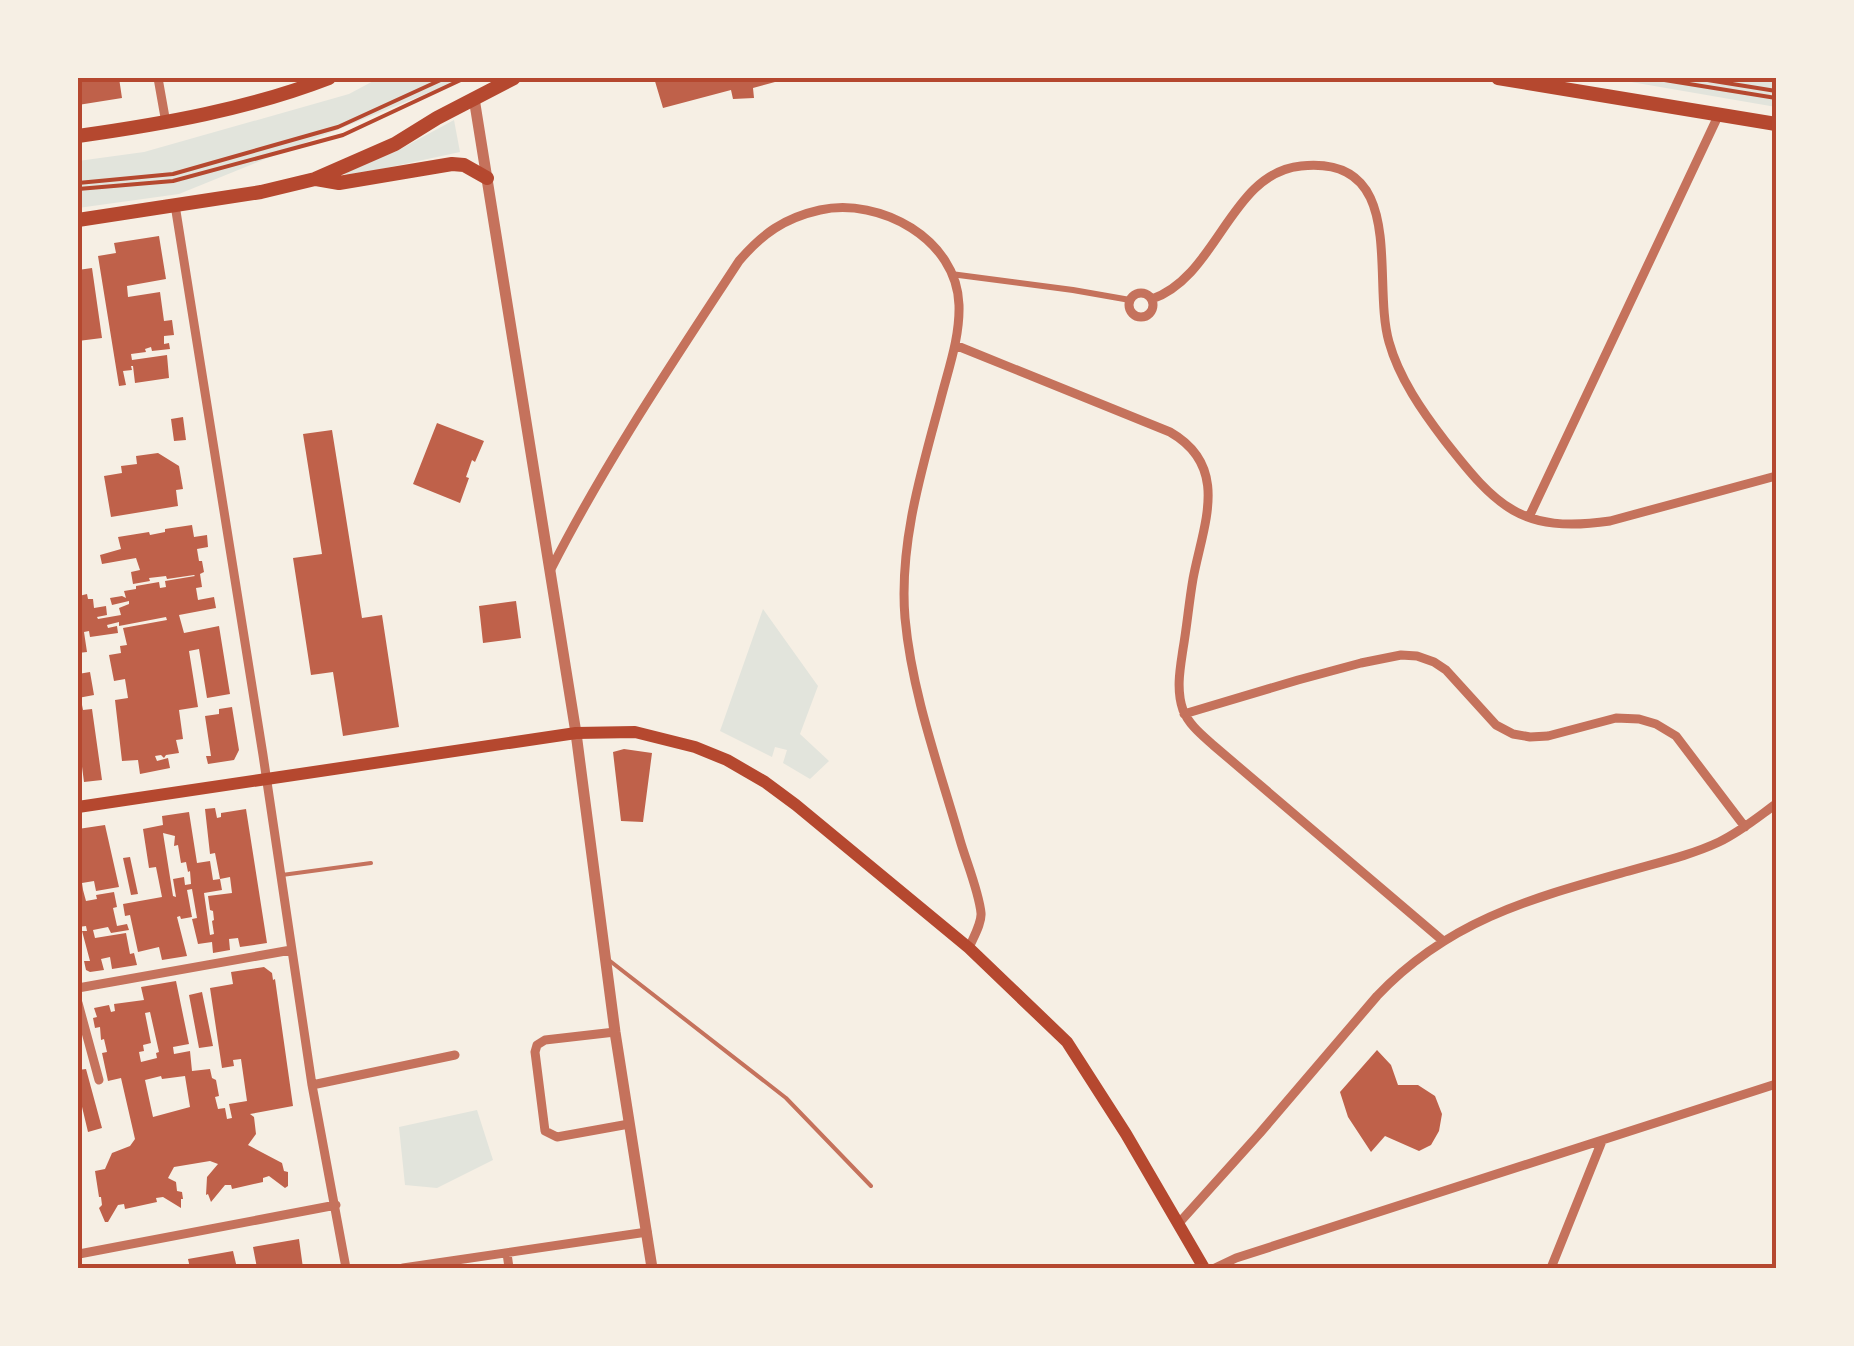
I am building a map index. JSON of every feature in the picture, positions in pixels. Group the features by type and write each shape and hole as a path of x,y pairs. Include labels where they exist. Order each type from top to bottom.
{"main road":[{"path":"78,136 166,124 329,78"},
{"path":"78,220 261,192 315,179 395,144 514,78"},
{"path":"1499,78 1776,124"},
{"path":"315,179 339,183 452,164 464,165 487,178"},
{"path":"78,807 576,733 636,732 695,747 727,760 796,805 969,948 1067,1042 1204,1268"}],"street":[{"path":"158,78 166,124"},
{"path":"474,98 576,733 615,1032 652,1268"},
{"path":"1529,517 1719,114"},
{"path":"1152,299 1184,280 1253,189 1272,176 1297,166 1342,171 1356,179 1377,210 1387,338 1407,384 1430,422 1477,482 1504,506 1563,525 1610,522 1776,476"},
{"path":"175,205 312,1085 346,1268"},
{"path":"550,571 585,502 654,390 756,241 788,218 844,207 896,219 920,233 951,274 959,302 956,345 911,522 904,582 906,620 917,686 982,916 969,948"},
{"path":"951,274 1130,300 1141,293 1152,299 1154,306 1151,313 1135,316 1130,300"},
{"path":"956,345 1170,432 1189,445 1206,472 1209,494 1179,676 1184,714 1214,745 1442,940"},
{"path":"1184,714 1361,663 1416,656 1446,670 1496,725 1513,734 1548,736 1616,718 1656,724 1676,736 1745,827"},
{"path":"1179,1223 1376,996 1442,940 1496,912 1546,894 1696,852 1745,827 1776,804"},
{"path":"78,988 291,950"},
{"path":"78,1005 98,1080"},
{"path":"615,1032 545,1040 536,1045 545,1131 557,1137 629,1124"},
{"path":"312,1085 456,1055"},
{"path":"1215,1268 1776,1084"},
{"path":"1551,1268 1602,1141"},
{"path":"78,1254 336,1206"},
{"path":"402,1268 646,1232"},
{"path":"507,1252 510,1268"}],"lane":[{"path":"280,876 371,863"},
{"path":"606,958 786,1098 871,1186"}],"path":[{"path":"78,186 173,174 338,127 445,78"},
{"path":"78,186 173,181 342,135 465,78"},
{"path":"1652,78 1776,98"},
{"path":"1696,78 1776,91"}],"shaded area":[{"path":"379,78 465,78 179,194 78,208 78,161 144,152 349,94"},
{"path":"1608,78 1776,78 1776,107"},
{"path":"454,120 460,152 349,176 341,171 395,152"},
{"path":"763,609 818,686 800,734 829,761 810,779 783,763 787,750 775,747 772,757 720,731"},
{"path":"477,1110 493,1160 437,1188 405,1185 399,1127"}],"building":[{"path":"78,78 119,78 122,98 78,105"},
{"path":"654,78 773,78 775,82 753,88 754,98 733,99 731,90 663,108"},
{"path":"159,236 166,279 127,286 128,297 160,292 164,321 172,320 174,335 164,336 164,344 169,343 170,349 152,351 151,347 146,352 131,354 132,360 167,355 169,378 135,383 133,366 131,366 132,370 123,371 126,385 119,386 98,256 116,253 114,243"},
{"path":"92,268 102,338 78,341 78,270"},
{"path":"183,417 186,440 174,441 171,419"},
{"path":"437,423 484,441 475,462 472,460 460,503 413,484"},
{"path":"332,430 362,618 382,615 399,727 343,736 333,672 311,675 293,558 322,554 303,434"},
{"path":"158,453 179,466 183,489 176,490 178,506 111,517 104,476 122,473 121,466 137,464 136,456"},
{"path":"192,525 194,537 207,535 208,547 197,549 204,572 200,574 202,587 196,588 198,600 214,597 216,608 179,615 184,633 219,626 230,694 207,698 199,649 189,651 198,707 179,710 183,739 176,740 179,753 164,758 155,756 157,761 168,758 170,768 140,774 138,760 122,761 115,700 128,698 125,679 114,681 109,655 121,653 120,646 127,645 123,628 167,620 166,617 107,625 117,626 118,633 90,637 89,631 84,632 87,652 78,653 79,596 87,594 88,599 93,599 94,608 106,606 107,615 98,619 121,615 119,608 129,601 112,605 110,598 126,598 124,591 159,582 160,588 166,587 165,581 195,576 149,578 150,581 133,584 131,572 140,570 136,558 102,564 100,555 121,549 118,537 149,532 150,535"},
{"path":"516,601 521,638 483,643 479,606"},
{"path":"90,672 94,695 78,698 78,674"},
{"path":"82,705 83,710 92,709 102,780 84,782 78,736 78,706"},
{"path":"232,707 239,750 234,760 208,764 206,756 211,756 205,716"},
{"path":"624,749 652,753 643,822 621,821 613,752"},
{"path":"215,808 217,818 221,813 246,809 267,943 240,947 238,938 229,939 230,950 213,953 212,942 198,944 192,919 197,918 192,889 187,890 192,917 177,917 187,956 162,960 159,947 138,952 130,915 125,916 123,904 162,897 156,867 149,868 143,829 163,825 162,816 189,812 197,863 210,861 213,880 220,879 215,853 210,854 205,809","holes":["163,833 175,836 174,846 178,845 181,863 186,862 191,884 185,885 184,877 173,879 176,897","230,877 232,893 208,896 214,920 214,934 210,935 204,893 222,890 220,879"]},
{"path":"105,825 119,887 96,891 94,881 82,883 83,890 86,901 114,892 117,926 127,924 129,930 93,930 95,938 126,933 130,954 134,953 137,965 112,969 110,957 101,959 104,970 90,972 84,961 90,961 82,931 87,931 86,926 78,927 78,829"},
{"path":"130,857 138,894 131,895 123,858"},
{"path":"264,967 275,979 293,1106 250,1114 256,1134 248,1145 282,1163 288,1172 288,1186 285,1188 269,1176 263,1182 232,1189 225,1185 211,1202 206,1195 207,1177 218,1164 210,1161 174,1167 168,1178 182,1192 181,1208 163,1197 125,1209 124,1204 118,1205 105,1222 99,1208 102,1205 95,1171 105,1169 112,1153 130,1146 135,1139 121,1078 108,1081 102,1053 107,1052 100,1027 95,1028 94,1008 109,1005 111,1012 115,1011 114,1004 144,1000 141,987 176,981 189,1044 173,1047 174,1054 190,1051 192,1071 210,1069 216,1080 218,1109 225,1108 227,1119 232,1118 229,1104 247,1101 241,1059 233,1060 234,1066 222,1068 210,988 233,984 231,972","holes":["150,1012 159,1052 157,1058 141,1062 139,1052 144,1051 143,1045 151,1043 145,1013","185,1076 190,1107 153,1117 145,1080"]},
{"path":"202,992 213,1046 199,1048 189,995"},
{"path":"1377,1050 1391,1065 1398,1085 1418,1085 1435,1096 1442,1114 1439,1131 1431,1145 1419,1151 1385,1136 1371,1152 1348,1117 1340,1092"},
{"path":"86,1069 102,1128 88,1132 78,1090 78,1070"},
{"path":"299,1239 303,1268 257,1268 253,1247"},
{"path":"233,1251 237,1268 190,1268 188,1259"}]}
